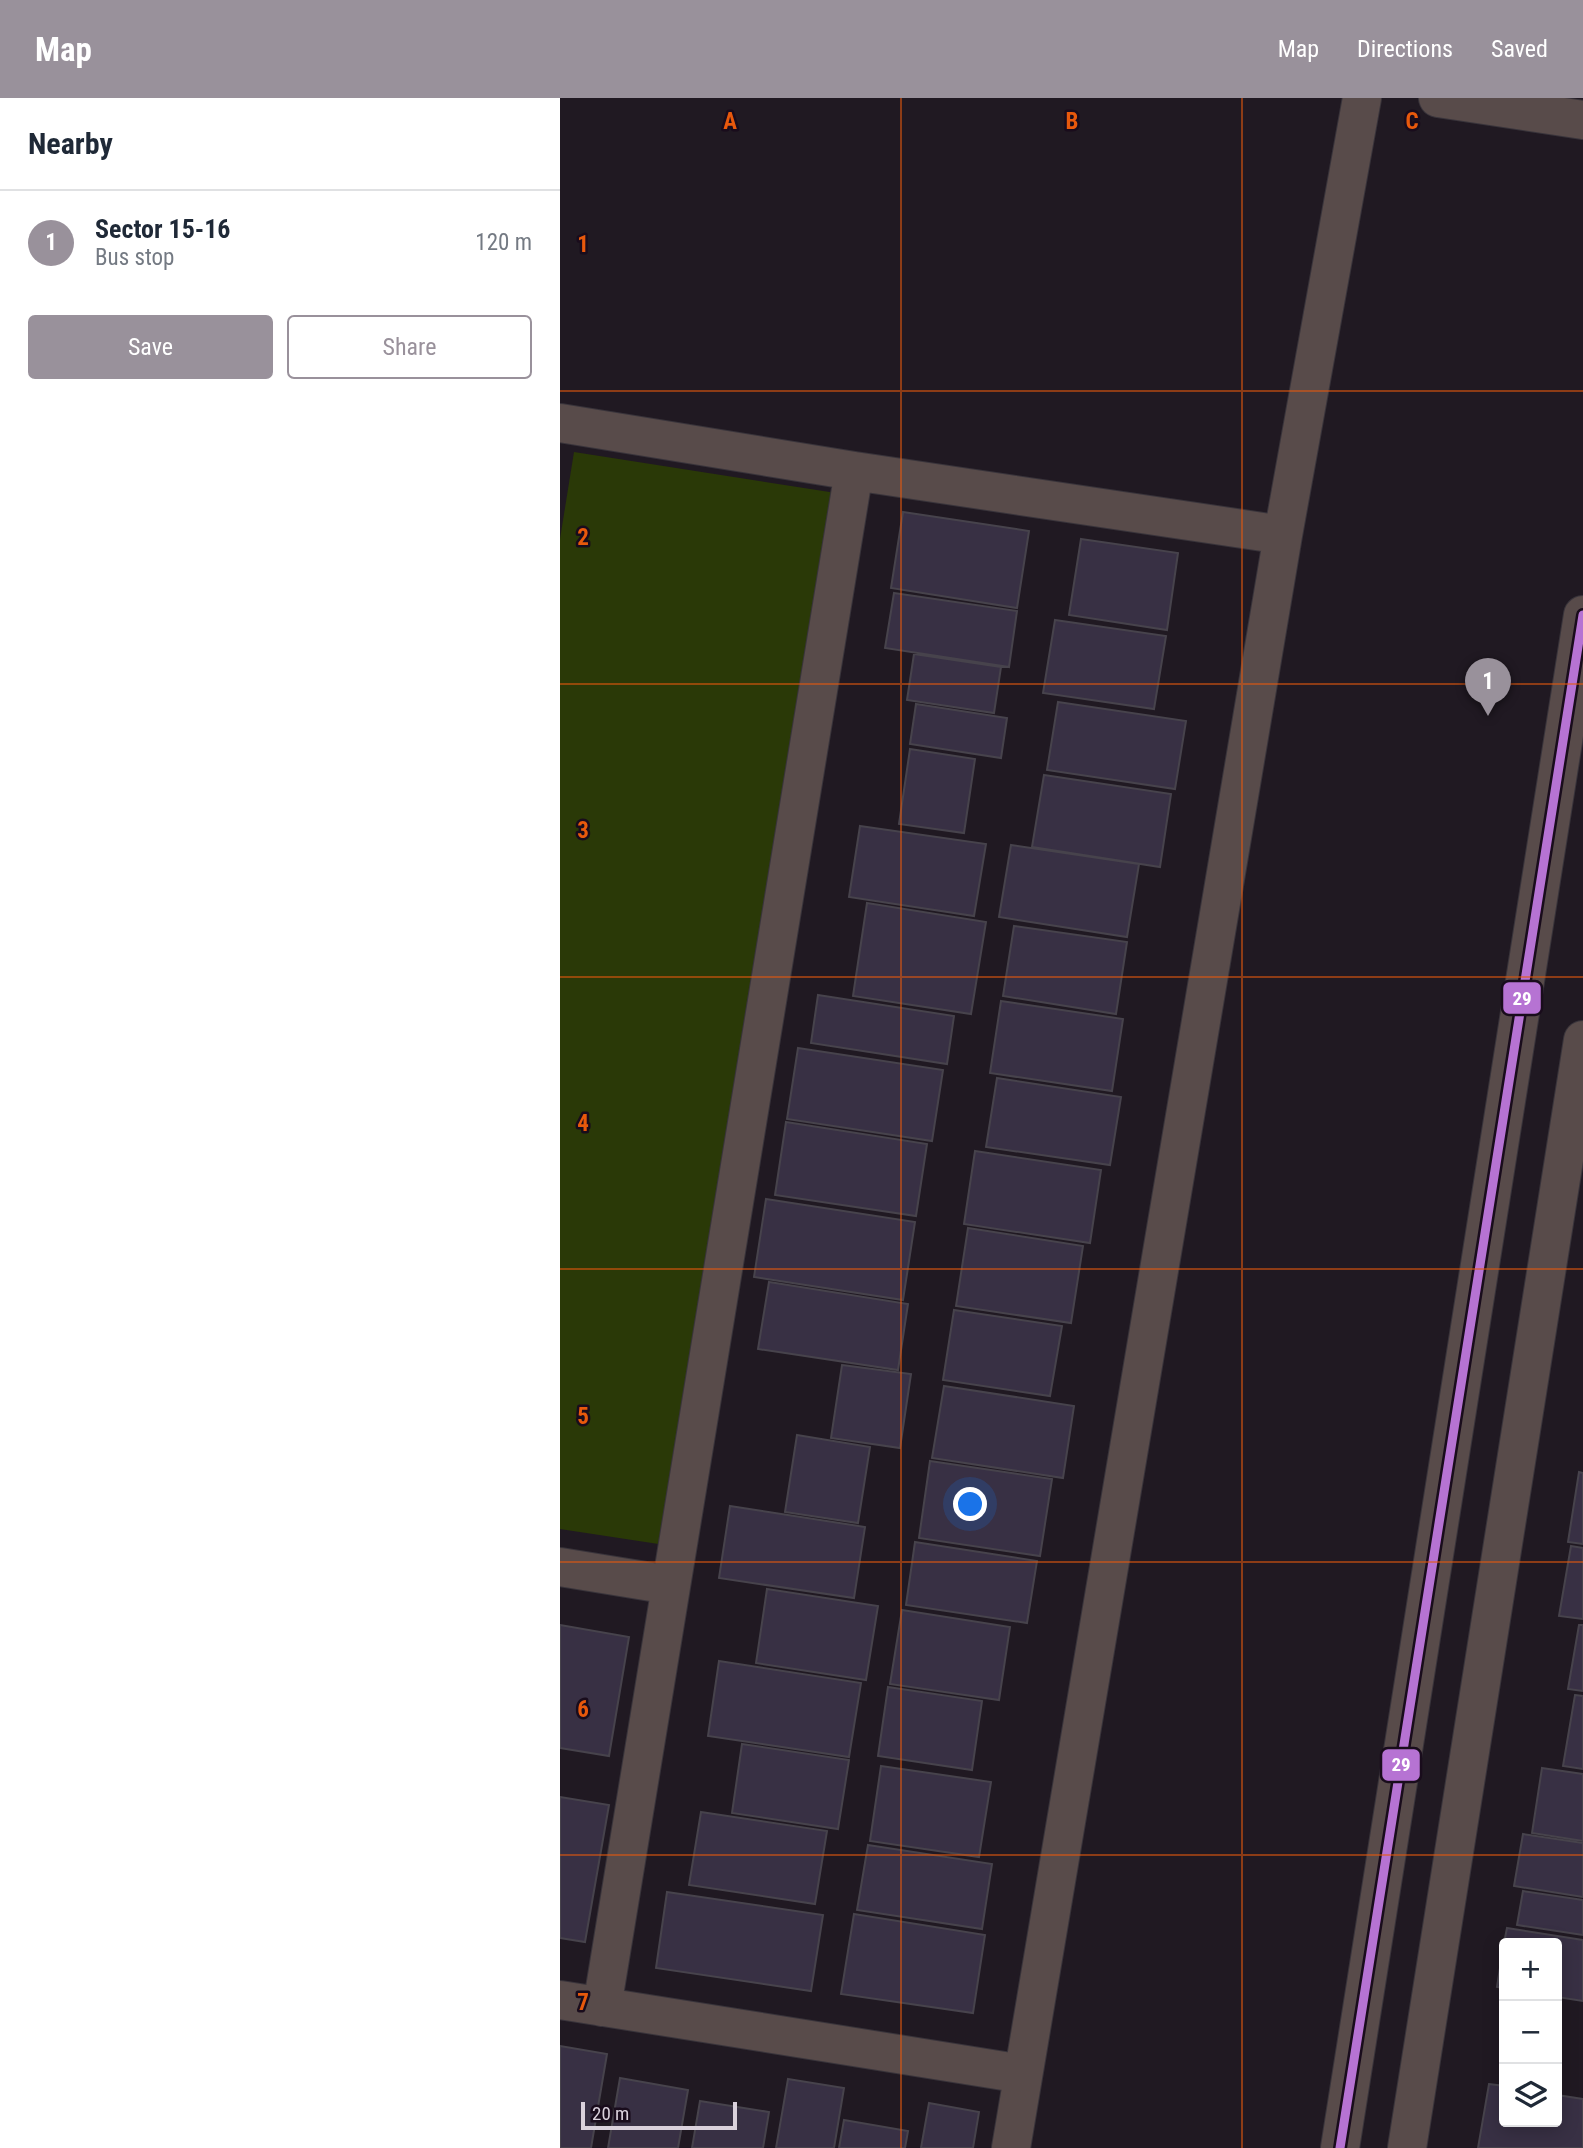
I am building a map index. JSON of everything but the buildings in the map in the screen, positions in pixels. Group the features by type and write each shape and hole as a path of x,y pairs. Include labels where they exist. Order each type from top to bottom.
{"street":[{"path":"1011,2148 1283,535 1362,98"},
{"path":"1438,98 1583,120"},
{"path":"560,423 854,471 1283,535"},
{"path":"602,2007 854,471"},
{"path":"1340,2148 1573,739 1583,615"},
{"path":"1407,2148 1583,1040"},
{"path":"560,1567 670,1585"},
{"path":"560,2000 1023,2074"}],"green space":[{"path":"574,452 836,493 665,1545 560,1529 560,539"}],"transit line":[{"name":"29","path":"1340,2148 1583,615"}],"place":[{"name":"Sector 15-16","path":"1488,716"}]}
